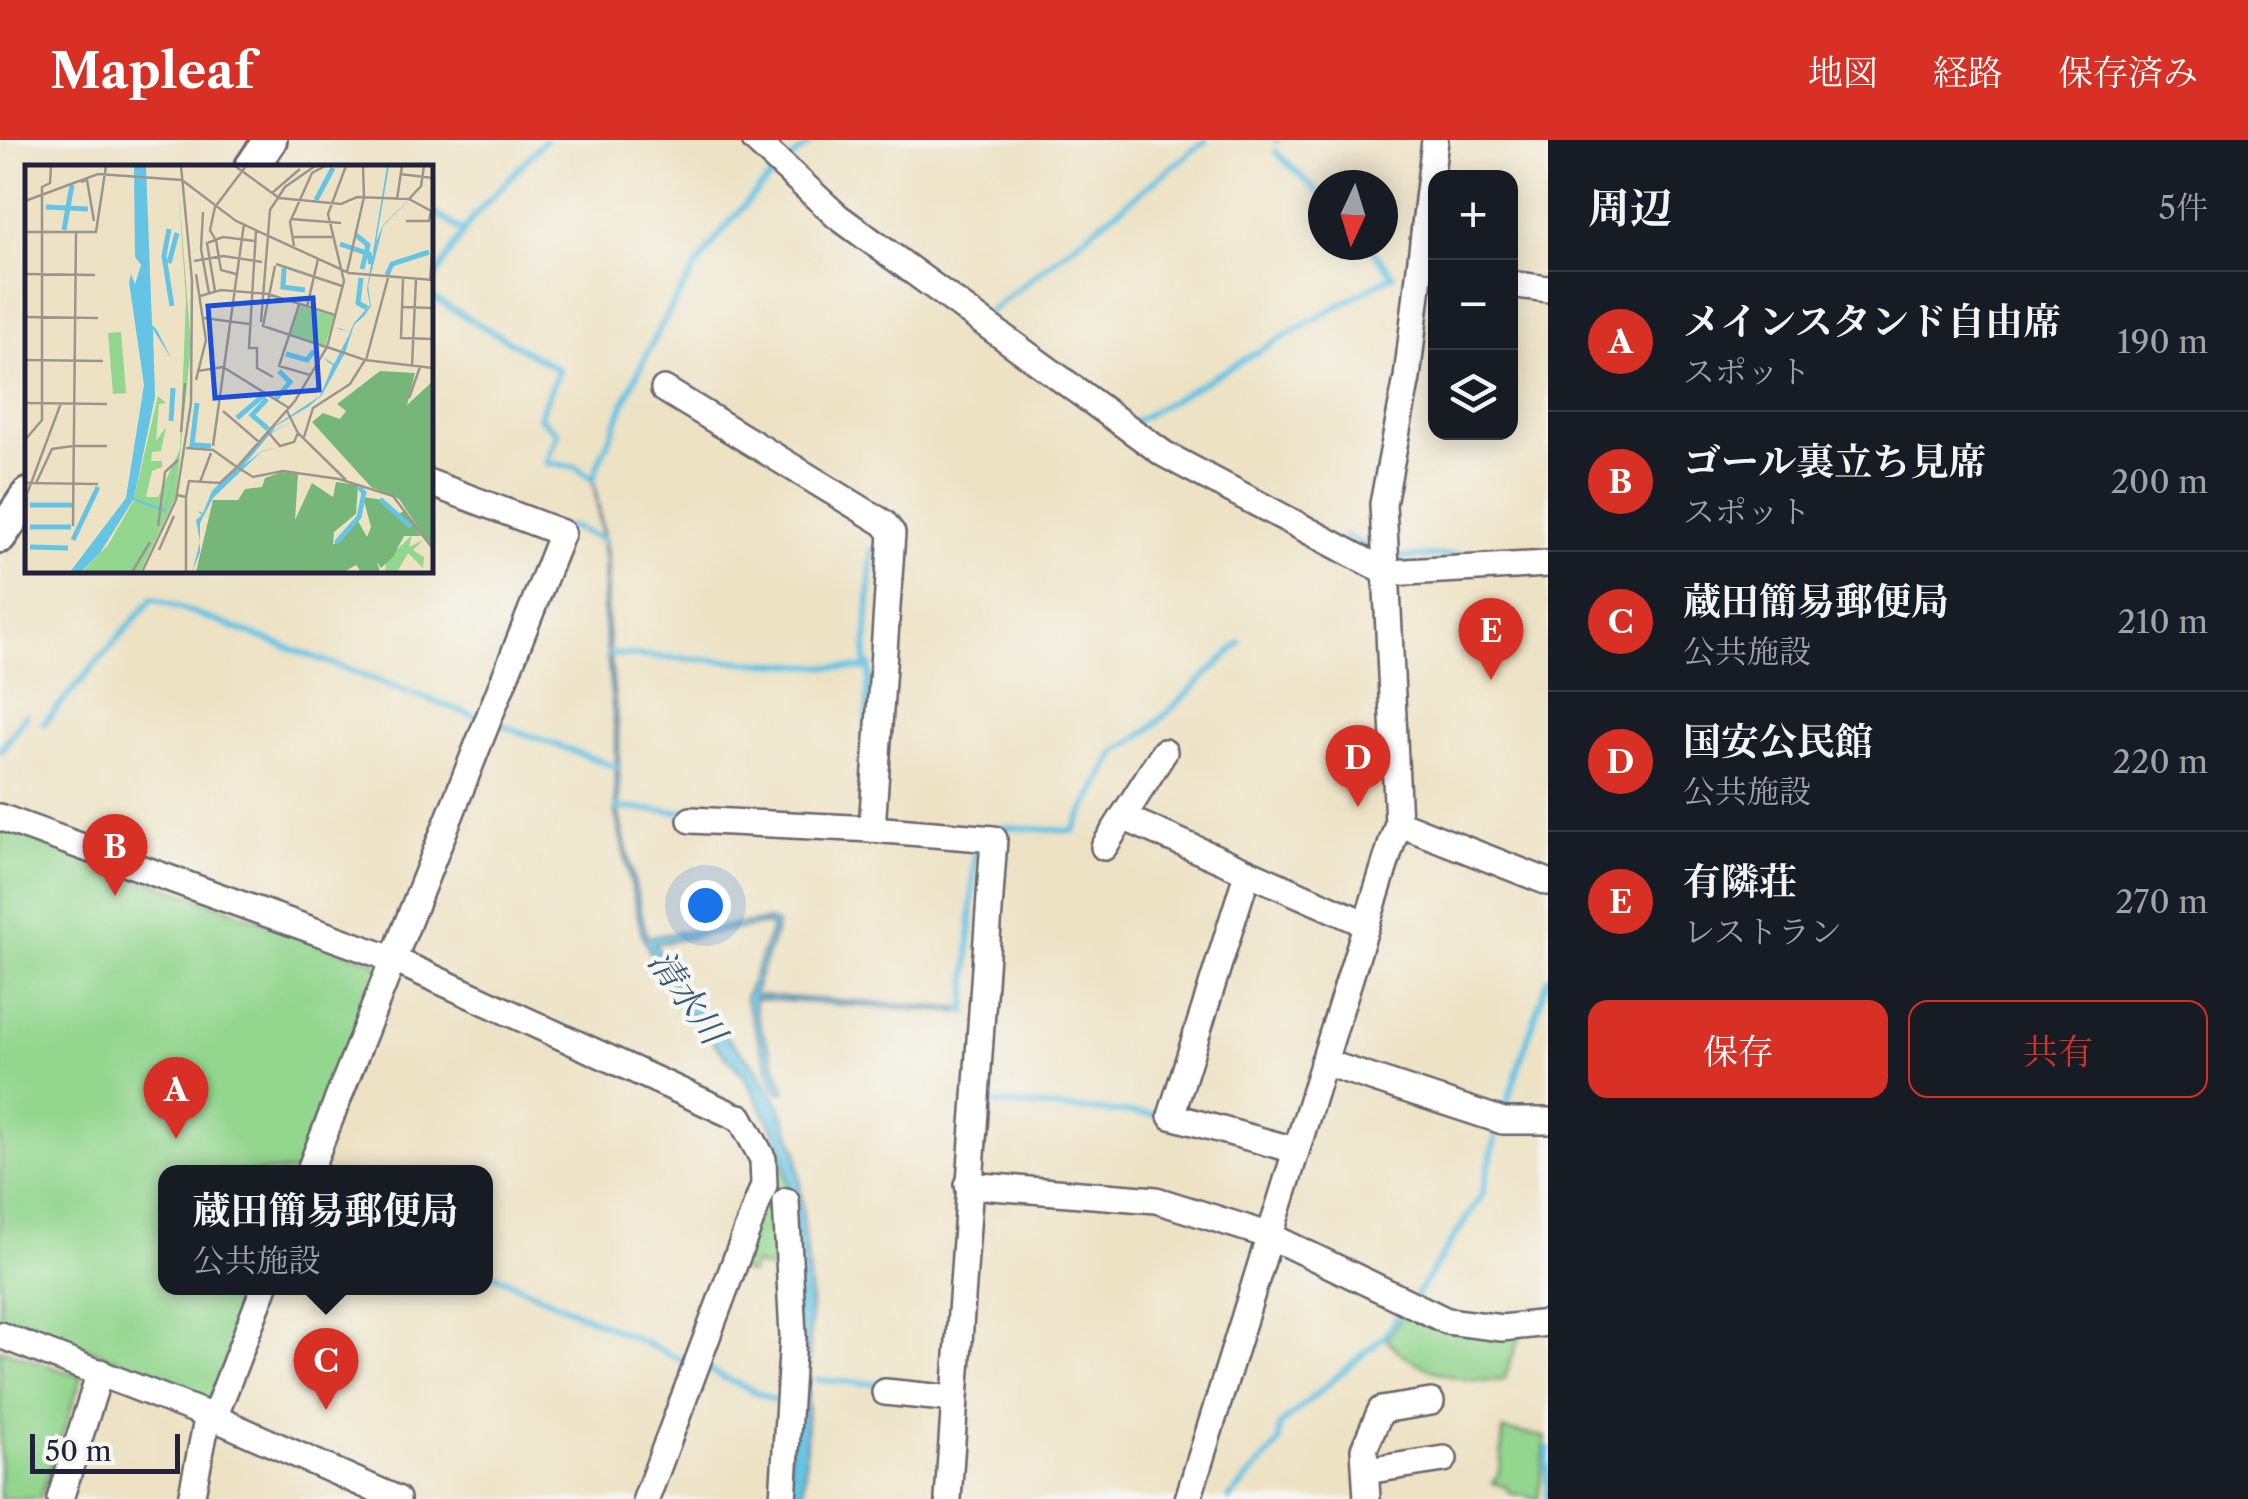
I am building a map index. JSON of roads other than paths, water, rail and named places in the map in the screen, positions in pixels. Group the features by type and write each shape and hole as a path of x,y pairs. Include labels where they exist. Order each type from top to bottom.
{"main road":[{"path":"253,165 270,140"},
{"path":"0,536 25,498"}],"street":[{"path":"755,140 837,216 1079,396 1164,454 1388,573 1548,564"},
{"path":"1188,1499 1398,823 1384,504 1426,273 1435,140"},
{"path":"1518,285 1548,289"},
{"path":"664,389 884,523 892,532 872,829"},
{"path":"312,1165 562,532 432,484"},
{"path":"1104,846 1164,752"},
{"path":"0,816 392,959 740,1118 763,1159 764,1185 646,1499"},
{"path":"1124,816 1366,924"},
{"path":"692,820 994,838 948,1499"},
{"path":"1398,823 1548,882"},
{"path":"1247,874 1170,1116 1295,1150"},
{"path":"1322,1062 1503,1121 1548,1121"},
{"path":"968,1185 1156,1200 1268,1235 1448,1322 1502,1328 1548,1322"},
{"path":"784,1499 792,1336 786,1201"},
{"path":"191,1499 211,1416 261,1295"},
{"path":"0,1335 211,1416 397,1499"},
{"path":"60,1499 100,1372"},
{"path":"885,1392 954,1398"},
{"path":"1367,1499 1364,1449 1381,1410 1432,1402"},
{"path":"1366,1471 1444,1459"}],"water":[{"name":"清水川","path":"593,477 608,561 606,609 619,743 619,816 647,937 770,920 777,924 755,995 967,1009 968,1013 754,999 785,1091 782,1093 775,1088 745,999 772,928 767,924 654,944 697,1007 756,1067 780,1106 797,1151 811,1301 804,1499 788,1499 795,1229 782,1145 744,1076 666,990 642,934 615,812 616,743 603,611 605,561"}],"waterway":[{"path":"432,282 474,216 545,140"},
{"path":"791,159 814,140"},
{"path":"985,315 1206,140"},
{"path":"1276,152 1308,183"},
{"path":"432,297 559,370 539,417 558,433 546,463 576,467 593,480 647,354 683,288 726,227 777,172"},
{"path":"432,211 464,232"},
{"path":"1132,423 1393,275 1380,260"},
{"path":"569,526 604,540"},
{"path":"1345,536 1376,551"},
{"path":"610,654 865,669 872,549"},
{"path":"1526,552 1548,551"},
{"path":"1399,558 1505,552"},
{"path":"44,723 153,598"},
{"path":"156,599 477,717"},
{"path":"1001,834 1002,827 1073,831 1116,752 1149,730 1240,643"},
{"path":"866,727 870,665"},
{"path":"0,751 26,715"},
{"path":"496,723 616,767"},
{"path":"617,808 686,812"},
{"path":"960,1011 966,1011 975,847"},
{"path":"1504,1112 1548,977"},
{"path":"984,1103 1163,1115"},
{"path":"1415,1297 1482,1195 1498,1127"},
{"path":"493,1274 684,1361"},
{"path":"1229,1499 1279,1443 1279,1426 1382,1338 1404,1308"},
{"path":"703,1368 784,1405"},
{"path":"817,1380 882,1384"},
{"path":"1547,1459 1548,1449"},
{"path":"1547,1465 1547,1499"}],"place":[{"name":"有隣荘","path":"1491,680"},
{"name":"国安公民館","path":"1358,807"},
{"name":"ゴール裏立ち見席","path":"115,896"},
{"name":"メインスタンド自由席","path":"176,1139"},
{"name":"蔵田簡易郵便局","path":"326,1410"}]}
